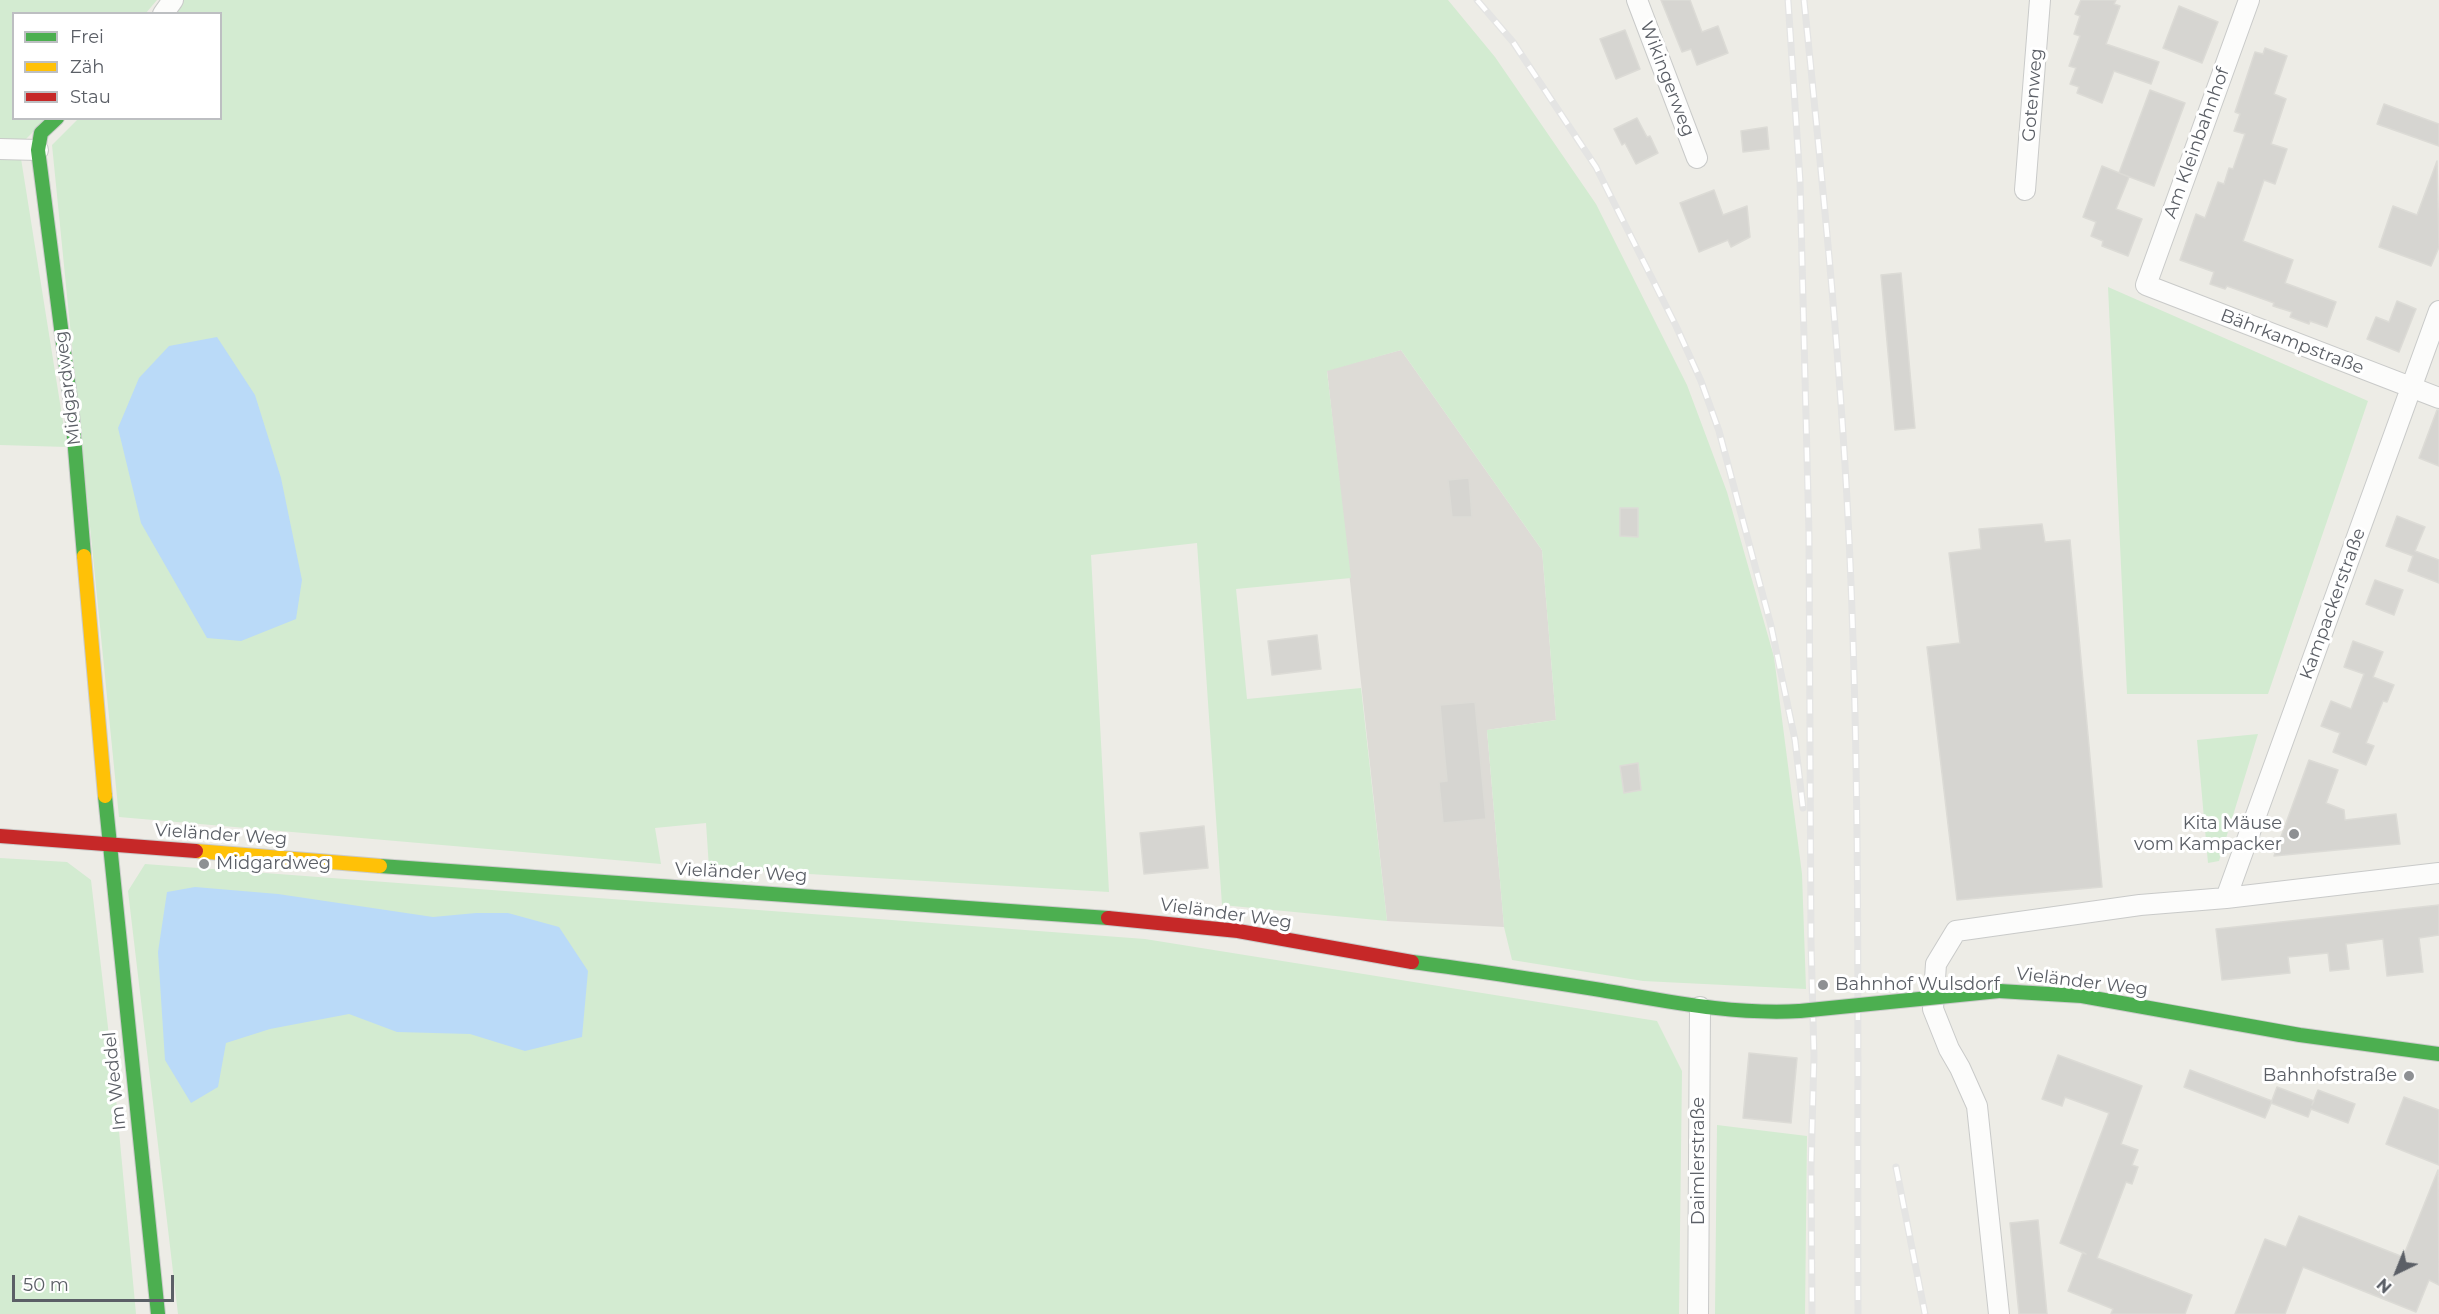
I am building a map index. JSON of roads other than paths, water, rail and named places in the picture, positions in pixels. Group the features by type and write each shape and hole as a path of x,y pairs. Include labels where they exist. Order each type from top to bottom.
{"street":[{"name":"Wikingerweg","path":"1637,0 1697,158"},
{"name":"Gotenweg","path":"2025,190 2040,0"},
{"name":"Am Kleinbahnhof","path":"2146,285 2248,0"},
{"path":"0,149 38,150 41,133 55,120"},
{"name":"Midgardweg","path":"38,150 72,413 109,844"},
{"name":"Bährkampstraße","path":"2146,285 2439,398"},
{"name":"Kampackerstraße","path":"2226,898 2439,311"},
{"name":"Vieländer Weg","path":"0,836 626,885 869,899 1161,922 1238,931 1379,957 1510,975 1700,1007 1782,1012 1999,991 2035,990 2100,998 2280,1033 2439,1054"},
{"name":"Im Weddel","path":"109,844 158,1314"},
{"path":"1999,1314 1977,1106 1949,1049 1933,1009 1936,964 1956,931 2140,905 2226,898 2439,873"},
{"name":"Daimlerstraße","path":"1698,1314 1700,1007"}],"water":[{"path":"217,337 255,395 281,478 302,580 296,619 241,641 207,638 141,523 118,428 139,378 169,346"},
{"path":"195,887 278,894 433,917 508,913 559,927 588,971 582,1037 525,1051 470,1034 397,1032 349,1014 270,1029 226,1043 218,1087 191,1103 165,1060 158,952 167,892"}],"railway":[{"path":"1477,0 1513,42 1596,167 1701,381 1719,431 1771,626 1795,740 1803,808"},
{"path":"1788,0 1800,180 1809,535 1811,942 1814,1056 1811,1167 1812,1314"},
{"path":"1804,0 1837,350 1850,560 1856,748 1858,1314"},
{"path":"1896,1167 1925,1314"}],"place":[{"name":"Kita Mäuse vom Kampacker","path":"2294,834"},
{"name":"Midgardweg","path":"204,864"},
{"name":"Bahnhof Wulsdorf","path":"1823,985"},
{"name":"Bahnhofstraße","path":"2409,1076"}]}
